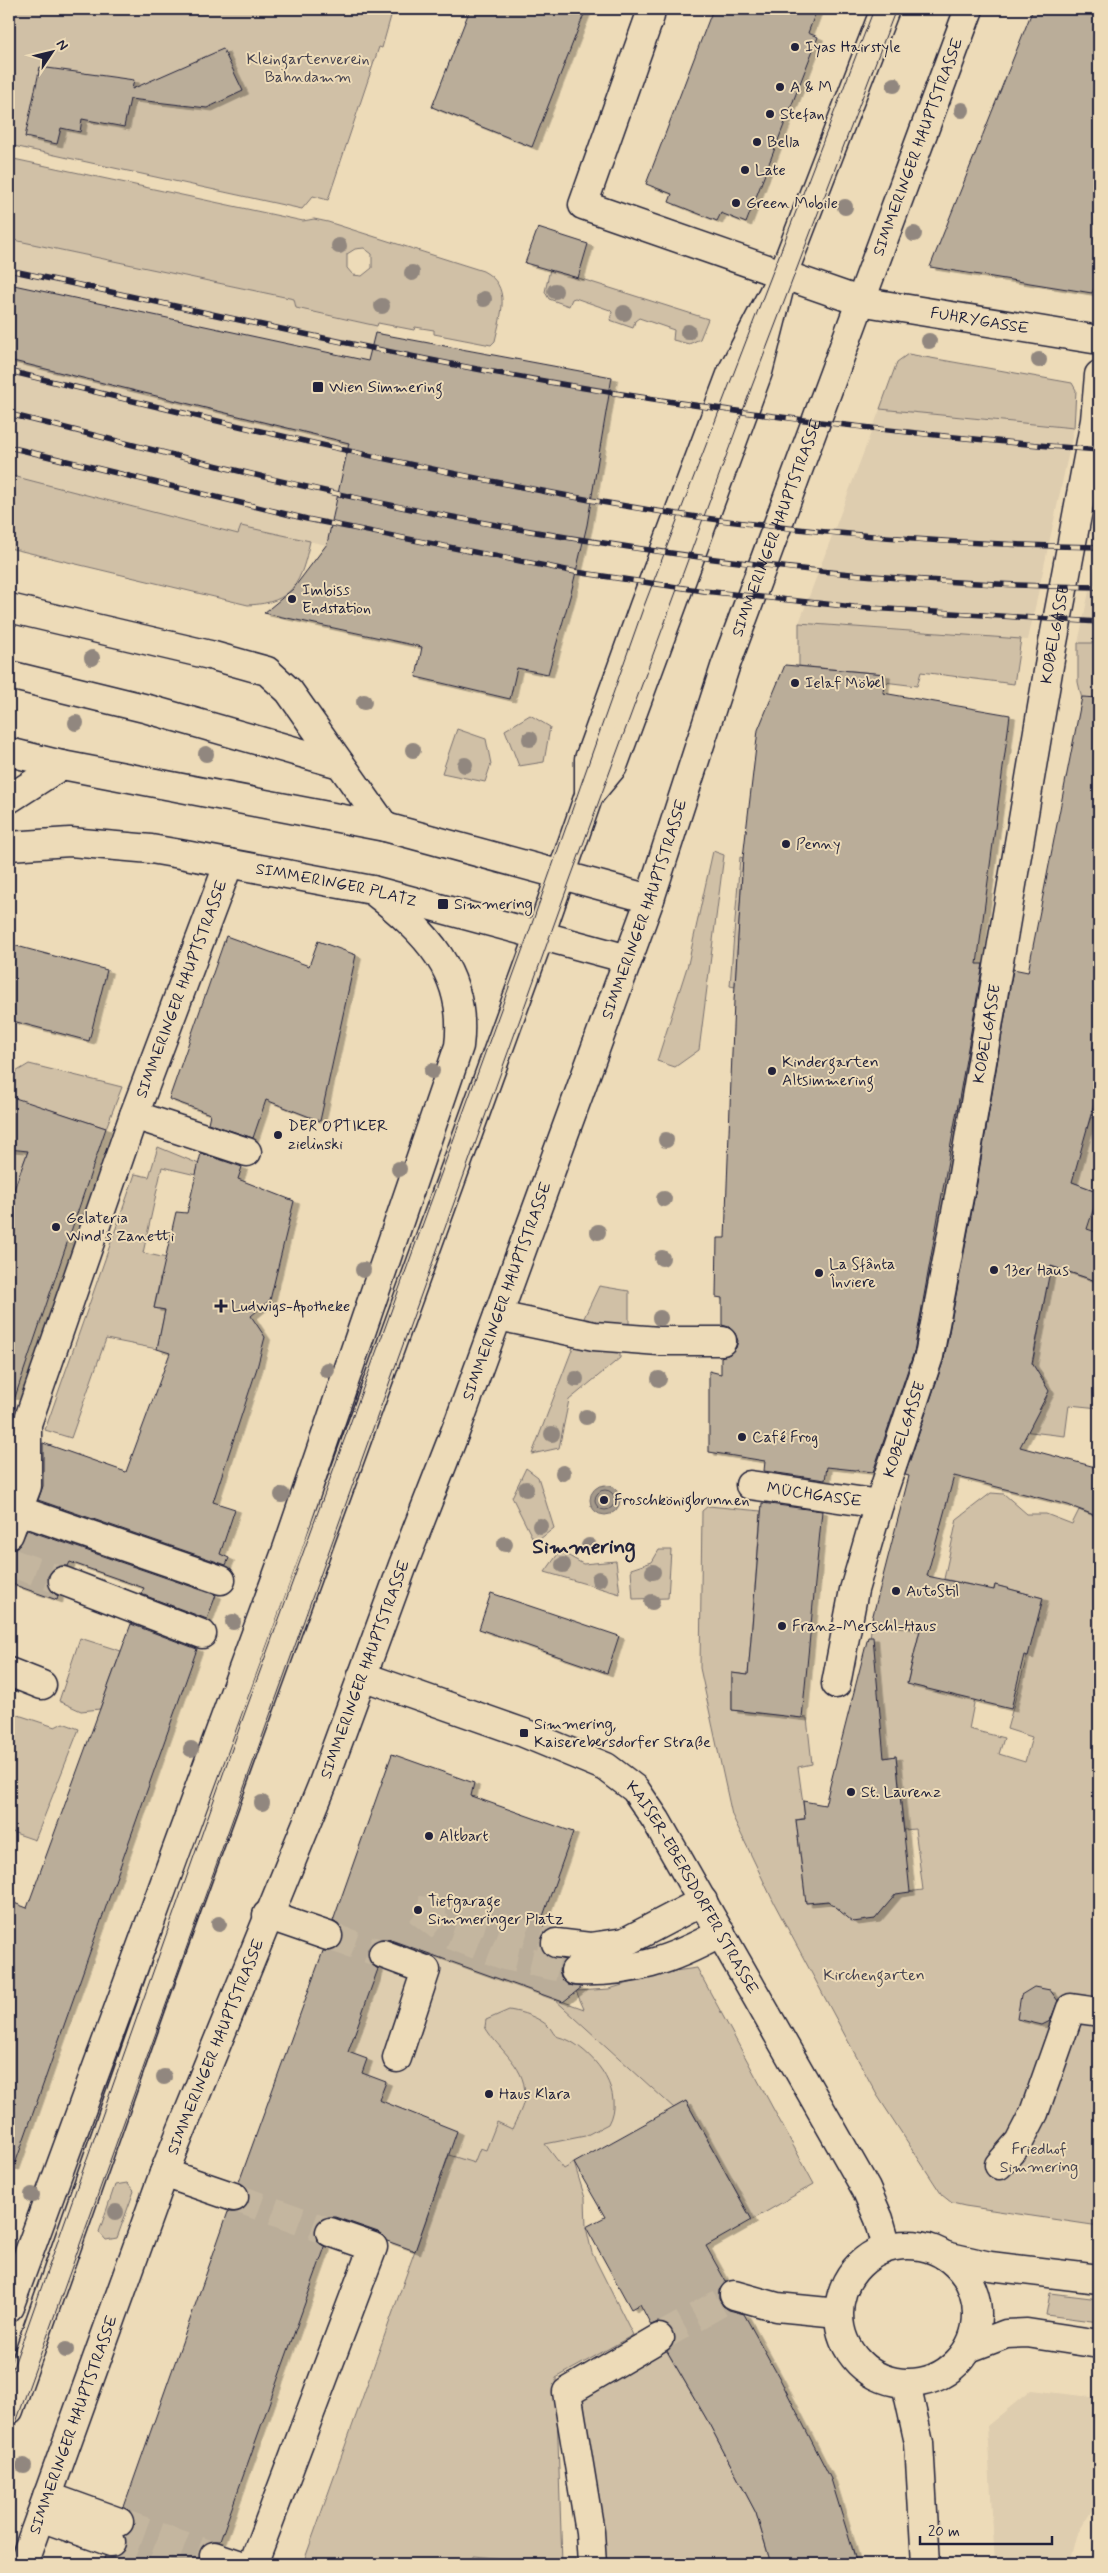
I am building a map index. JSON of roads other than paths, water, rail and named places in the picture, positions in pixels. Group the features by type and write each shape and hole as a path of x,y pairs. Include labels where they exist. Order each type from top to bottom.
{"main road":[{"path":"9,2410 185,1912 540,935 589,795 613,766 758,372 783,274 885,9"},
{"name":"SIMMERINGER HAUPTSTRASSE","path":"23,2564 164,2173 322,1786 498,1316 650,898 725,668 968,9"},
{"name":"FUHRYGASSE","path":"650,16 583,205 859,301 1099,340"},
{"name":"KOBELGASSE","path":"836,1684 854,1590 879,1504 930,1356 963,1176 1052,648 1095,420 1099,374"},
{"path":"9,608 210,655 267,672 289,691 385,827"},
{"path":"9,675 148,709 340,764"},
{"path":"9,752 62,765 385,827 650,898"},
{"path":"9,799 62,765"},
{"name":"SIMMERINGER PLATZ","path":"9,846 70,842 151,849 372,890 628,958"},
{"name":"SIMMERINGER HAUPTSTRASSE","path":"13,1522 27,1486 27,1424 134,1115 228,863"},
{"path":"9,2308 287,1549 459,1046 460,1003 455,984 424,937 400,912 372,890"},
{"name":"SIMMERINGER HAUPTSTRASSE","path":"134,1115 247,1152"},
{"path":"498,1316 594,1336 659,1341 722,1341"},
{"name":"MÜCHGASSE","path":"750,1485 879,1504"},
{"path":"13,1522 221,1580"},
{"path":"64,1581 202,1634"},
{"path":"9,1672 42,1685"},
{"name":"KAISER-EBERSDORFER STRASSE","path":"362,1676 524,1733 606,1767 634,1789 646,1804 703,1901 866,2189 879,2219 887,2248"},
{"path":"556,1943 590,1947 625,1942 703,1901"},
{"path":"268,1915 328,1936"},
{"path":"575,1971 626,1971 649,1965 695,1948 721,1933"},
{"path":"383,1954 426,1970 397,2058"},
{"path":"999,2166 1019,2142 1034,2113 1071,2008 1099,2012"},
{"path":"164,2173 234,2197"},
{"path":"252,2564 373,2247 330,2232"},
{"path":"946,2256 962,2270 974,2294 977,2308 976,2328 969,2348 958,2362 942,2374 924,2382 906,2384 884,2380 865,2370 850,2354 841,2334 838,2312 842,2291 852,2272 868,2257 887,2248 908,2245 928,2248 946,2256 990,2266 1099,2279"},
{"path":"734,2296 777,2307 838,2312"},
{"path":"969,2348 1006,2334 1027,2333 1099,2344"},
{"path":"592,2564 591,2539 567,2392 659,2338"},
{"path":"906,2384 919,2443 926,2564"},
{"path":"44,2506 114,2532"}],"water":[{"path":"605,1485 616,1489 620,1500 616,1511 605,1515 594,1511 590,1500 594,1489"}],"tunnel":[{"path":"9,1562 63,1581"},
{"path":"418,1910 450,1935 505,1956 575,1971"},
{"path":"418,1910 458,1914 556,1943"},
{"path":"328,1936 383,1954"},
{"path":"234,2197 330,2232"},
{"path":"659,2338 734,2295"},
{"path":"119,2522 214,2556"},
{"path":"111,2542 169,2564"}],"tram line":[{"path":"9,2379 239,1729 529,932 644,606 874,9"},
{"path":"9,2442 571,877 752,386 896,9"}],"railway":[{"path":"9,270 372,348 493,372 644,398 871,428 1099,450"},
{"path":"9,371 371,456 653,511 844,534 971,543 1099,547"},
{"path":"9,414 329,492 437,514 601,543 766,566 849,574 933,581 1099,587"},
{"path":"9,447 307,519 576,572 704,591 854,607 1099,622"}],"place":[{"name":"Iyas Hairstyle","path":"795,47"},
{"name":"A & M","path":"780,87"},
{"name":"Stefan","path":"770,114"},
{"name":"Bella","path":"757,142"},
{"name":"Late","path":"745,170"},
{"name":"Green Mobile","path":"736,203"},
{"name":"Wien Simmering","path":"318,387"},
{"name":"Imbiss Endstation","path":"292,599"},
{"name":"Ielaf Möbel","path":"795,683"},
{"name":"Penny","path":"786,844"},
{"name":"Simmering","path":"443,904"},
{"name":"Kindergarten Altsimmering","path":"772,1071"},
{"name":"DER OPTIKER zielinski","path":"278,1135"},
{"name":"Gelateria Wind's Zanetti","path":"56,1227"},
{"name":"13er Haus","path":"994,1270"},
{"name":"La Sfânta Înviere","path":"819,1273"},
{"name":"Ludwigs-Apotheke","path":"221,1306"},
{"name":"Café Frog","path":"742,1437"},
{"name":"Froschkönigbrunnen","path":"604,1500"},
{"name":"AutoStil","path":"896,1591"},
{"name":"Franz-Merschl-Haus","path":"782,1626"},
{"name":"Simmering, Kaiserebersdorfer Straße","path":"524,1733"},
{"name":"St. Laurenz","path":"851,1792"},
{"name":"Altbart","path":"429,1836"},
{"name":"Tiefgarage Simmeringer Platz","path":"418,1910"},
{"name":"Haus Klara","path":"489,2094"}],"district":[{"name":"Simmering","path":"584,1547"}],"park label":[{"name":"Kleingartenverein Bahndamm","path":"308,68"},
{"name":"Kirchengarten","path":"874,1975"},
{"name":"Friedhof Simmering","path":"1039,2158"}]}
